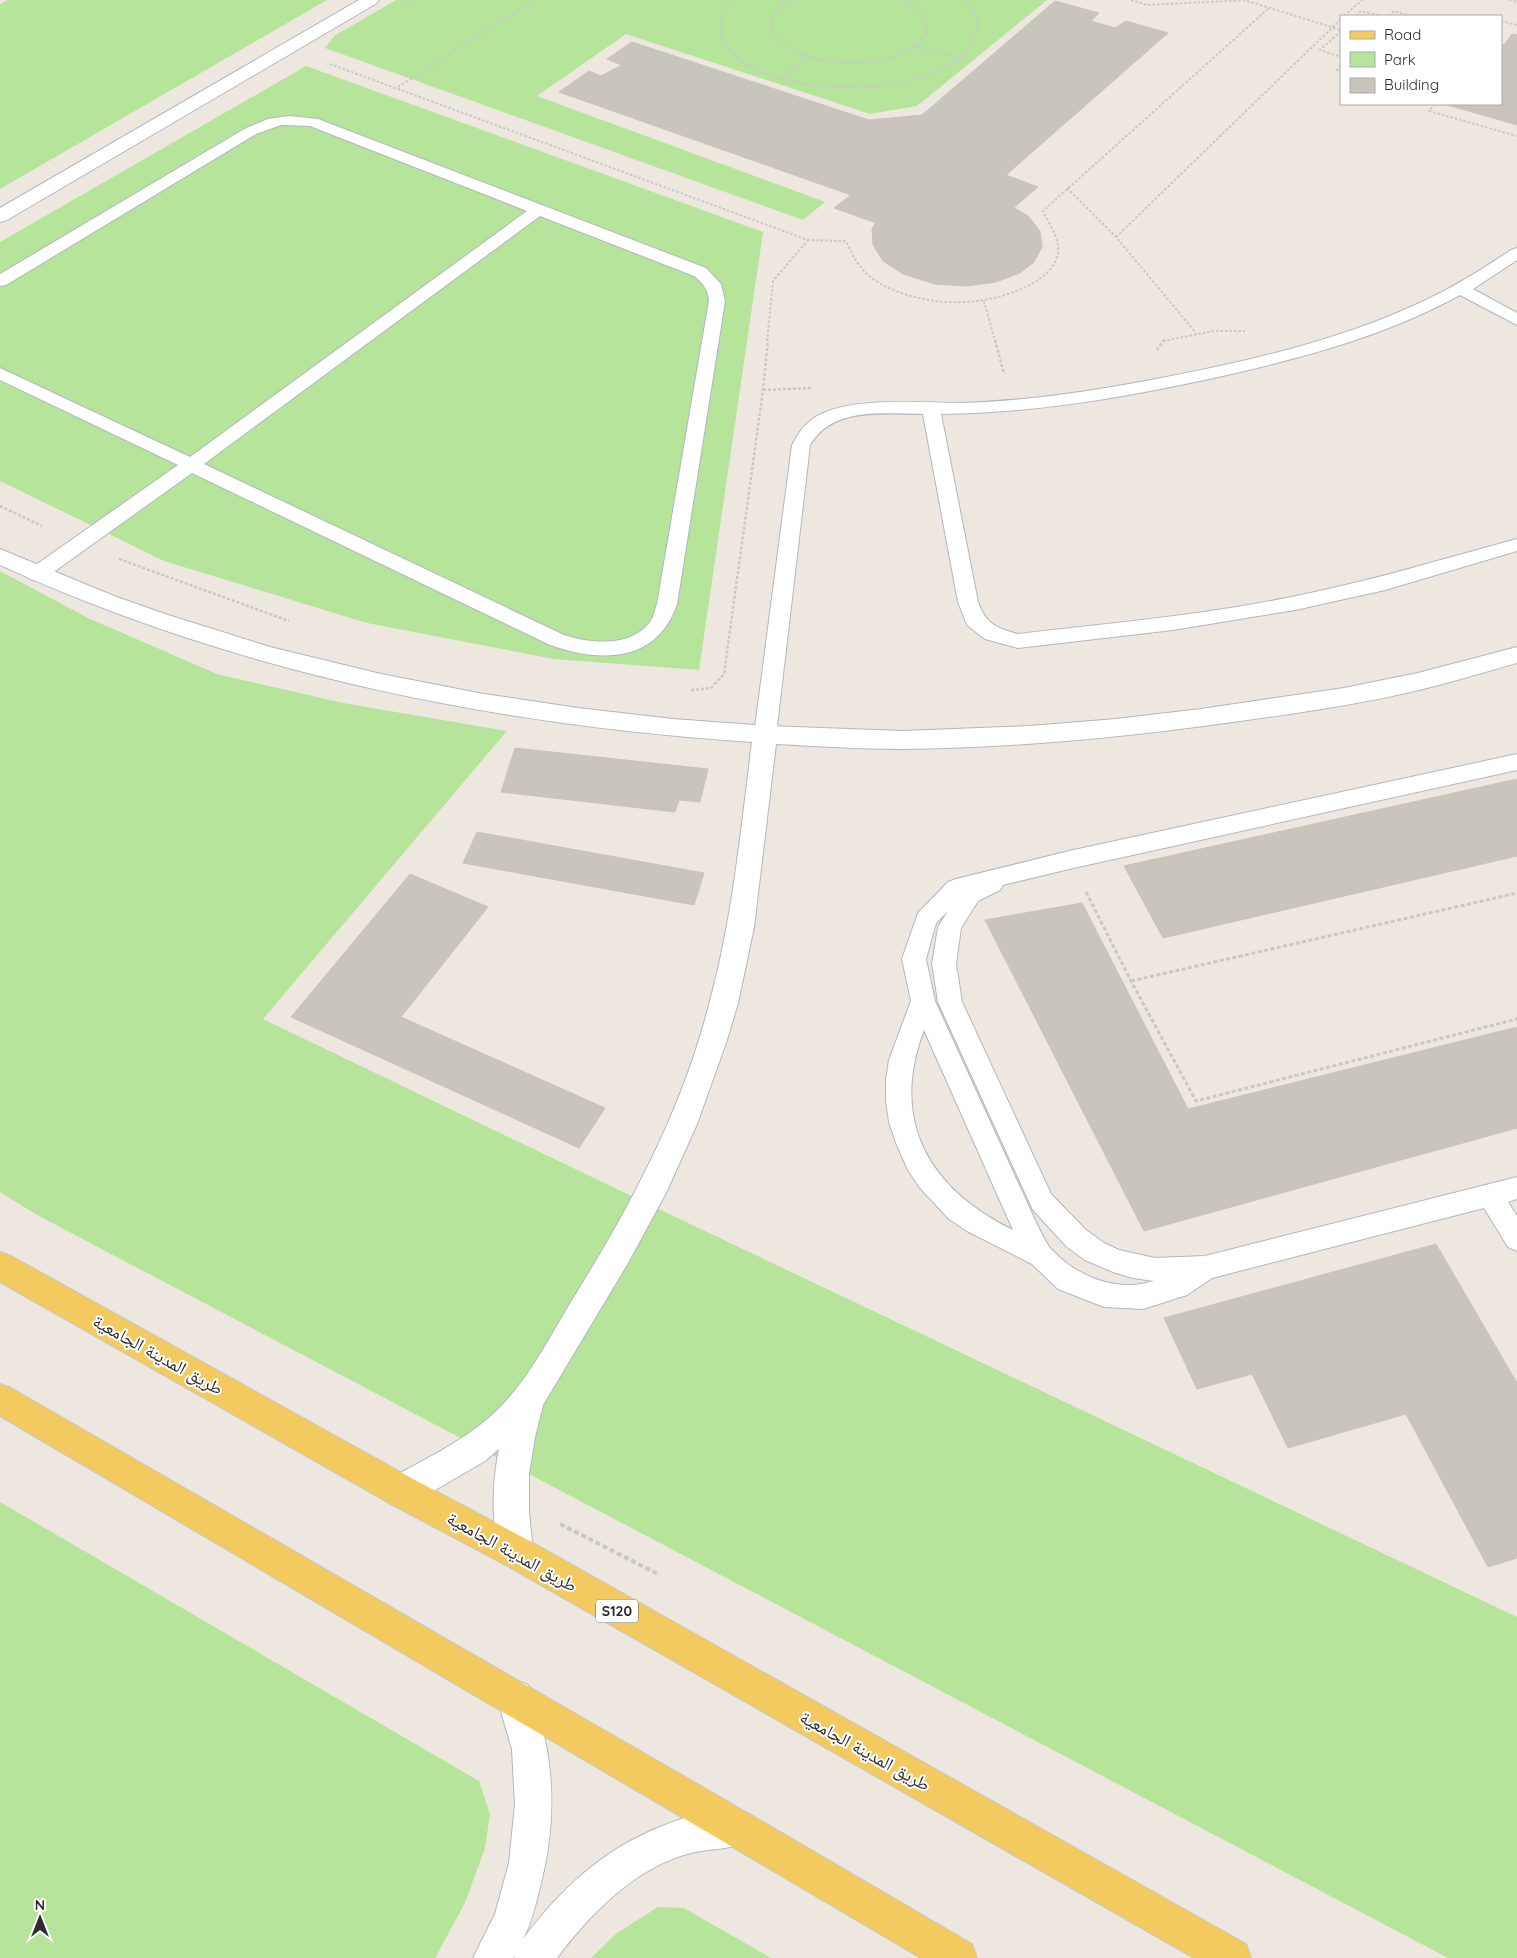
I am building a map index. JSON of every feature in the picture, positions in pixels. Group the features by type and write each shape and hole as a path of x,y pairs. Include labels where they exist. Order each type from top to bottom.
{"main road":[{"name":"طريق المدينة الجامعية","path":"0,1266 401,1491 516,1552 650,1630 1232,1958"},
{"path":"0,1399 958,1958"}],"street":[{"path":"0,216 371,0"},
{"path":"0,556 37,574 146,617 248,649 368,680 495,705 609,721 765,735 898,740 1031,736 1160,724 1286,706 1405,685 1517,655"},
{"path":"516,1552 511,1525 512,1463 518,1431 529,1399 646,1204 685,1120 714,1039 734,962 746,890 765,735"},
{"path":"401,1491 473,1450 502,1426 529,1399"},
{"path":"492,1958 514,1913 528,1863 534,1804 530,1749 515,1698"},
{"path":"533,1958 586,1894 631,1859 683,1836 738,1828"}],"lane":[{"path":"0,281 251,130 280,120 298,120 313,122 700,272 711,280 717,290 717,301 667,604 661,621 648,635 627,645 602,649 578,647 557,640 0,373"},
{"path":"37,574 192,464 538,210"},
{"path":"765,735 801,445 810,430 827,417 851,410 1005,406 1077,398 1262,362 1371,328 1461,289 1517,254"},
{"path":"1461,289 1517,320"},
{"path":"931,409 971,611 974,620 992,634 1018,640 1173,624 1295,603 1385,583 1517,545"},
{"path":"1041,1256 1024,1225 924,1001 914,959 926,919 956,888 1069,860 1517,762"},
{"path":"1014,874 970,895 950,927 944,964 950,1002 1042,1202 1060,1225 1084,1246 1112,1261 1143,1269 1175,1271 1204,1268 1517,1188"},
{"path":"924,1001 904,1055 898,1080 899,1105 903,1131 914,1157 929,1181 950,1204 975,1223 1041,1256 1068,1280 1104,1295 1143,1297 1178,1286 1204,1268"},
{"path":"972,1111 997,1104"},
{"path":"1490,1195 1517,1239"}],"path":[{"path":"398,88 535,0"},
{"path":"731,0 724,6 718,25 724,46 745,64 778,79 828,88 881,88 929,78 963,59 973,46"},
{"path":"776,0 785,3"},
{"path":"790,0 772,16 772,31 784,45 807,56 836,61 867,61 895,56 916,46 928,32 926,16 912,3 904,0"},
{"path":"964,0 979,20 978,40"},
{"path":"1130,0 1147,5 1248,1 1340,30"},
{"path":"1345,15 1362,0"},
{"path":"1509,0 1517,2"},
{"path":"324,62 808,240 846,241 850,252 863,271 888,287 927,299 966,302 984,301 1030,286 1048,273 1058,254 1055,234 1043,211 1269,8"},
{"path":"1357,15 1361,11 1378,15"},
{"path":"1390,15 1394,11 1408,15"},
{"path":"1116,237 1340,20"},
{"path":"1502,20 1517,25"},
{"path":"1340,31 1320,50 1340,57"},
{"path":"916,46 963,59"},
{"path":"778,79 807,56"},
{"path":"1434,105 1428,111 1517,136"},
{"path":"1067,188 1116,237 1196,333"},
{"path":"688,691 711,688 724,674 763,390 773,281 808,240"},
{"path":"984,301 1006,382"},
{"path":"1156,353 1163,341 1196,333 1225,328 1250,331"},
{"path":"763,390 812,388"},
{"path":"0,506 80,544 297,624"},
{"path":"1069,860 1131,981 1196,1101 1517,1020"},
{"path":"1131,981 1517,892"},
{"path":"510,1498 660,1574"}],"green space":[{"path":"7,0 327,0 0,189 0,4"},
{"path":"396,0 1047,0 917,106 870,114 626,34 537,96 825,202 803,220 325,48 334,36"},
{"path":"306,66 763,232 699,670 554,659 367,623 164,561 0,481 0,242"},
{"path":"0,571 88,618 217,674 343,703 507,731 263,1019 1517,1617 1517,1958 1448,1958 37,1215 0,1192"},
{"path":"0,1502 479,1781 490,1814 485,1848 465,1903 435,1958 0,1958"},
{"path":"658,1907 684,1908 771,1958 591,1958 617,1933"}],"building":[{"path":"1055,1 1099,13 1091,21 1115,28 1126,21 1168,33 1006,175 1038,187 961,253 834,208 851,195 559,92 589,71 601,76 622,65 607,59 632,42 869,120 922,115"},
{"path":"1512,34 1517,35 1517,125 1447,105 1502,105 1502,44 1504,45"},
{"path":"1013,207 1028,216 1040,231 1042,247 1034,262 1020,273 996,282 967,286 935,284 903,274 883,261 873,245 872,229 876,222 961,253"},
{"path":"515,748 708,769 700,802 679,800 675,812 501,792"},
{"path":"1517,779 1517,856 1163,938 1124,866"},
{"path":"477,832 704,873 694,905 463,863"},
{"path":"410,874 488,907 401,1017 605,1108 579,1148 291,1017"},
{"path":"1082,903 1188,1109 1517,1027 1517,1128 1144,1231 985,920"},
{"path":"1436,1244 1517,1383 1517,1558 1488,1567 1406,1414 1288,1448 1252,1374 1197,1389 1164,1318"}]}
